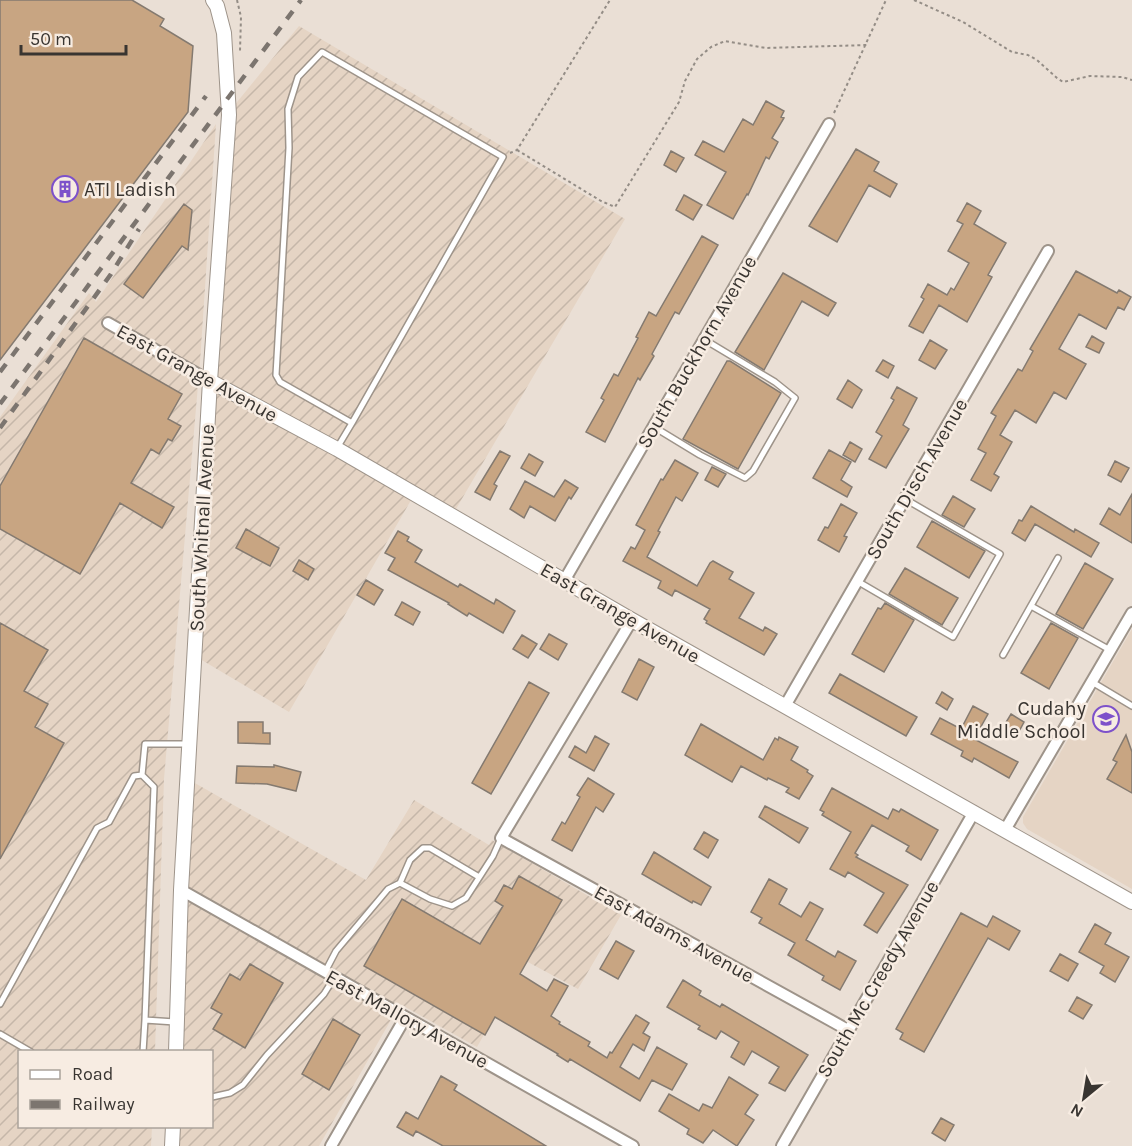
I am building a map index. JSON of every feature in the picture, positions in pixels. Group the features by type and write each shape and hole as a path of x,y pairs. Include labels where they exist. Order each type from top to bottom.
{"street":[{"name":"South Whitnall Avenue","path":"176,1050 181,890 189,744 210,381 229,115 224,33 215,3"},
{"name":"South Buckhorn Avenue","path":"564,581 829,124"},
{"name":"South Disch Avenue","path":"785,706 1048,251"},
{"name":"East Grange Avenue","path":"108,323 336,449 632,620 1132,902"},
{"path":"1005,830 1132,613"},
{"path":"501,838 632,620"},
{"name":"South Mc Creedy Avenue","path":"782,1146 974,812"},
{"name":"East Adams Avenue","path":"501,838 848,1030"},
{"name":"East Mallory Avenue","path":"181,890 633,1146"},
{"path":"331,1146 405,1018"},
{"path":"172,1146 173,1128"}],"lane":[{"path":"336,449 352,423 502,158 322,52 298,77 288,109 289,148 276,375 280,382 352,423"},
{"path":"654,427 700,455 745,478 753,471 795,398 775,382 705,340"},
{"path":"857,582 953,637 1000,554 905,499"},
{"path":"1003,655 1058,558"},
{"path":"1031,606 1110,650"},
{"path":"1092,682 1132,706"},
{"path":"142,775 145,744 189,744"},
{"path":"0,1004 97,828 110,822 134,776 142,775"},
{"path":"142,775 154,787 143,1050"},
{"path":"400,883 430,899 452,906 466,898 493,856 501,838"},
{"path":"213,1097 230,1093 243,1085 267,1054 324,994 336,951 388,889 400,883 410,860 423,848 430,848 479,877"},
{"path":"145,1020 177,1022"},
{"path":"0,1034 28,1050"}],"path":[{"path":"502,158 517,150 610,0"},
{"path":"829,124 886,0"},
{"path":"914,0 963,22 1012,52 1028,55 1064,82 1090,76 1122,77 1132,80"},
{"path":"517,150 601,201 615,207 679,102 685,81 698,59 711,47 725,41 766,48 867,45"}],"shaded area":[{"path":"299,26 625,219 456,509 418,488 289,712 200,659 233,107"},
{"path":"216,124 200,362 164,779 155,1050 18,1050 18,1128 152,1128 151,1146 0,1146 0,417 89,293 96,302"},
{"name":"Cudahy Middle School","path":"1132,629 1132,889 1027,829 1023,823 1023,817"},
{"path":"193,782 366,880 414,800 489,845 492,840 621,915 578,989 526,961 477,1047 400,1004 319,1146 177,1146 178,1128 213,1128 213,1050 181,1050"}],"building":[{"name":"ATI Ladish","path":"0,0 132,0 164,19 160,26 193,46 188,112 0,360"},
{"path":"766,101 784,111 781,117 784,118 772,138 778,142 769,159 766,157 748,195 733,219 707,205 726,172 695,155 703,141 724,152 743,119 753,125"},
{"path":"856,149 879,162 874,171 897,184 890,197 869,185 837,242 809,226"},
{"path":"671,151 684,158 676,172 664,165"},
{"path":"684,195 702,205 693,220 676,210"},
{"path":"967,203 981,211 974,224 1006,243 988,275 992,277 967,322 939,305 923,333 909,326 924,299 921,297 928,284 947,295 951,288 954,290 969,263 948,251 963,224 957,221"},
{"path":"184,204 192,210 188,250 182,246 143,298 124,284"},
{"path":"702,236 718,245 679,314 675,312 652,354 654,356 640,380 638,378 605,442 586,432 604,400 601,398 614,374 618,376 649,312 656,316"},
{"path":"1076,271 1117,293 1119,290 1131,297 1124,310 1118,307 1106,329 1079,314 1059,349 1086,364 1066,399 1054,392 1036,423 1015,410 1000,435 1012,442 994,474 999,477 991,491 971,480 986,453 978,449 996,416 991,413 1018,369 1022,371 1033,351 1030,349"},
{"path":"783,273 836,303 828,316 802,301 764,370 735,352"},
{"path":"1092,336 1104,343 1099,353 1086,347"},
{"path":"84,338 182,394 168,419 181,426 172,441 168,439 159,454 151,449 131,483 174,507 162,528 120,503 80,574 0,529 0,486"},
{"path":"930,340 947,350 935,369 919,360"},
{"path":"883,360 894,366 888,378 876,371"},
{"path":"727,361 781,393 738,469 683,439"},
{"path":"848,380 862,390 852,408 837,399"},
{"path":"897,387 917,398 903,425 909,429 886,468 869,459 882,436 876,432 894,400 891,398"},
{"path":"850,442 862,449 855,462 843,455"},
{"path":"829,450 851,462 841,480 852,487 847,497 813,478"},
{"path":"500,451 510,456 494,484 497,486 490,500 475,492"},
{"path":"529,454 543,462 535,476 521,468"},
{"path":"675,460 698,473 682,501 676,497 647,557 697,586 713,561 733,572 729,579 754,593 739,618 763,631 765,627 777,634 764,655 706,623 704,619 710,609 675,590 672,596 658,588 661,581 623,561 631,547 635,549 645,530 636,525 661,479 663,480"},
{"path":"1115,461 1129,468 1121,482 1108,475"},
{"path":"712,467 726,474 718,487 705,480"},
{"path":"565,480 578,488 571,499 569,497 555,521 530,506 524,518 510,509 525,481 554,497"},
{"path":"1132,494 1132,543 1100,524 1109,508 1120,515"},
{"path":"953,496 975,509 964,527 942,515"},
{"path":"841,504 857,513 844,536 847,537 839,552 818,540 825,527 828,528"},
{"path":"1031,506 1074,532 1075,529 1099,543 1091,557 1035,524 1025,541 1012,533"},
{"path":"932,521 985,551 969,578 917,547"},
{"path":"246,529 279,548 270,566 236,548"},
{"path":"398,531 409,537 407,541 422,550 415,562 458,587 460,584 494,604 496,599 515,611 503,633 469,613 467,616 449,603 388,570 395,558 385,553"},
{"path":"299,560 314,569 308,580 293,571"},
{"path":"1085,563 1113,579 1083,629 1056,614"},
{"path":"905,568 958,598 942,625 889,594"},
{"path":"366,580 383,590 374,605 357,595"},
{"path":"402,602 420,612 413,625 395,615"},
{"path":"885,603 914,620 884,672 852,654 878,608 881,609"},
{"path":"0,623 48,650 24,691 48,704 35,727 64,743 0,859"},
{"path":"1051,623 1078,638 1049,689 1021,673"},
{"path":"549,634 567,644 558,660 540,649"},
{"path":"522,635 537,644 528,658 513,649"},
{"path":"639,659 654,667 637,700 622,692"},
{"path":"840,674 917,717 906,736 829,693"},
{"path":"529,682 549,693 491,794 472,783"},
{"path":"942,692 953,699 947,710 936,703"},
{"path":"973,706 988,714 974,739 1018,762 1009,778 974,758 972,762 961,756 963,751 931,734 940,718 961,729"},
{"path":"1011,714 1024,722 1016,737 1002,729"},
{"path":"238,722 263,722 263,733 270,733 270,744 238,743"},
{"path":"701,724 763,760 775,738 778,740 779,737 798,747 791,760 808,770 807,772 813,776 799,799 786,792 789,788 768,778 767,780 741,766 732,782 685,755"},
{"path":"1126,735 1132,752 1132,793 1107,779 1117,762 1113,760"},
{"path":"595,736 609,744 594,771 569,757 575,746 586,753"},
{"path":"274,765 301,772 296,791 267,784 236,783 237,766 274,767"},
{"path":"588,778 614,794 603,812 596,807 572,851 552,840 562,822 565,824 580,797 577,795"},
{"path":"832,788 888,819 893,809 899,812 901,809 938,830 921,860 906,851 909,846 872,825 855,853 858,855 856,857 908,885 877,933 864,925 884,893 848,872 845,877 830,869 851,832 822,815 824,812 820,810"},
{"path":"765,806 808,828 799,843 759,817"},
{"path":"704,832 718,840 708,858 694,849"},
{"path":"654,852 711,887 701,905 693,901 692,903 642,874"},
{"path":"519,876 562,900 520,974 547,991 554,979 568,986 551,1016 560,1022 559,1024 590,1042 588,1046 607,1058 636,1015 649,1023 643,1033 650,1037 644,1051 633,1044 620,1067 639,1079 657,1047 687,1064 672,1090 652,1080 640,1101 570,1059 568,1062 495,1017 485,1035 364,966 402,899 480,944 503,906 495,901 504,885 512,889"},
{"path":"769,879 787,889 779,904 801,917 810,902 823,909 806,940 835,957 838,951 856,961 840,990 822,980 824,976 788,955 795,943 759,923 762,918 751,912"},
{"path":"961,913 987,927 993,916 1020,931 1009,950 988,938 924,1052 900,1039 903,1033 896,1029"},
{"path":"1095,924 1111,933 1105,944 1129,957 1115,982 1100,973 1104,966 1079,952"},
{"path":"616,941 634,951 618,979 600,969"},
{"path":"1060,954 1078,964 1068,981 1050,971"},
{"path":"250,964 283,983 245,1048 213,1029 222,1014 211,1008 230,974 240,980"},
{"path":"683,980 701,991 699,995 720,1007 722,1004 808,1055 785,1091 769,1083 779,1067 752,1051 744,1065 731,1057 739,1042 721,1031 716,1039 698,1029 700,1026 667,1007"},
{"path":"1077,997 1092,1005 1083,1019 1069,1011"},
{"path":"333,1019 360,1035 329,1090 302,1074"},
{"path":"441,1076 457,1085 454,1090 546,1146 443,1146 416,1131 413,1136 397,1127 406,1112 418,1119"},
{"path":"729,1077 758,1095 745,1114 754,1120 737,1146 713,1130 703,1143 687,1134 689,1129 659,1111 669,1094 699,1111 703,1104 712,1108"},
{"path":"941,1118 954,1125 945,1141 932,1133"}],"railway":[{"path":"0,404 301,0"},
{"path":"0,372 206,96"},
{"path":"0,428 111,274 139,229"}],"place":[{"name":"ATI Ladish","path":"65,189"},
{"name":"Cudahy Middle School","path":"1106,719"}]}
